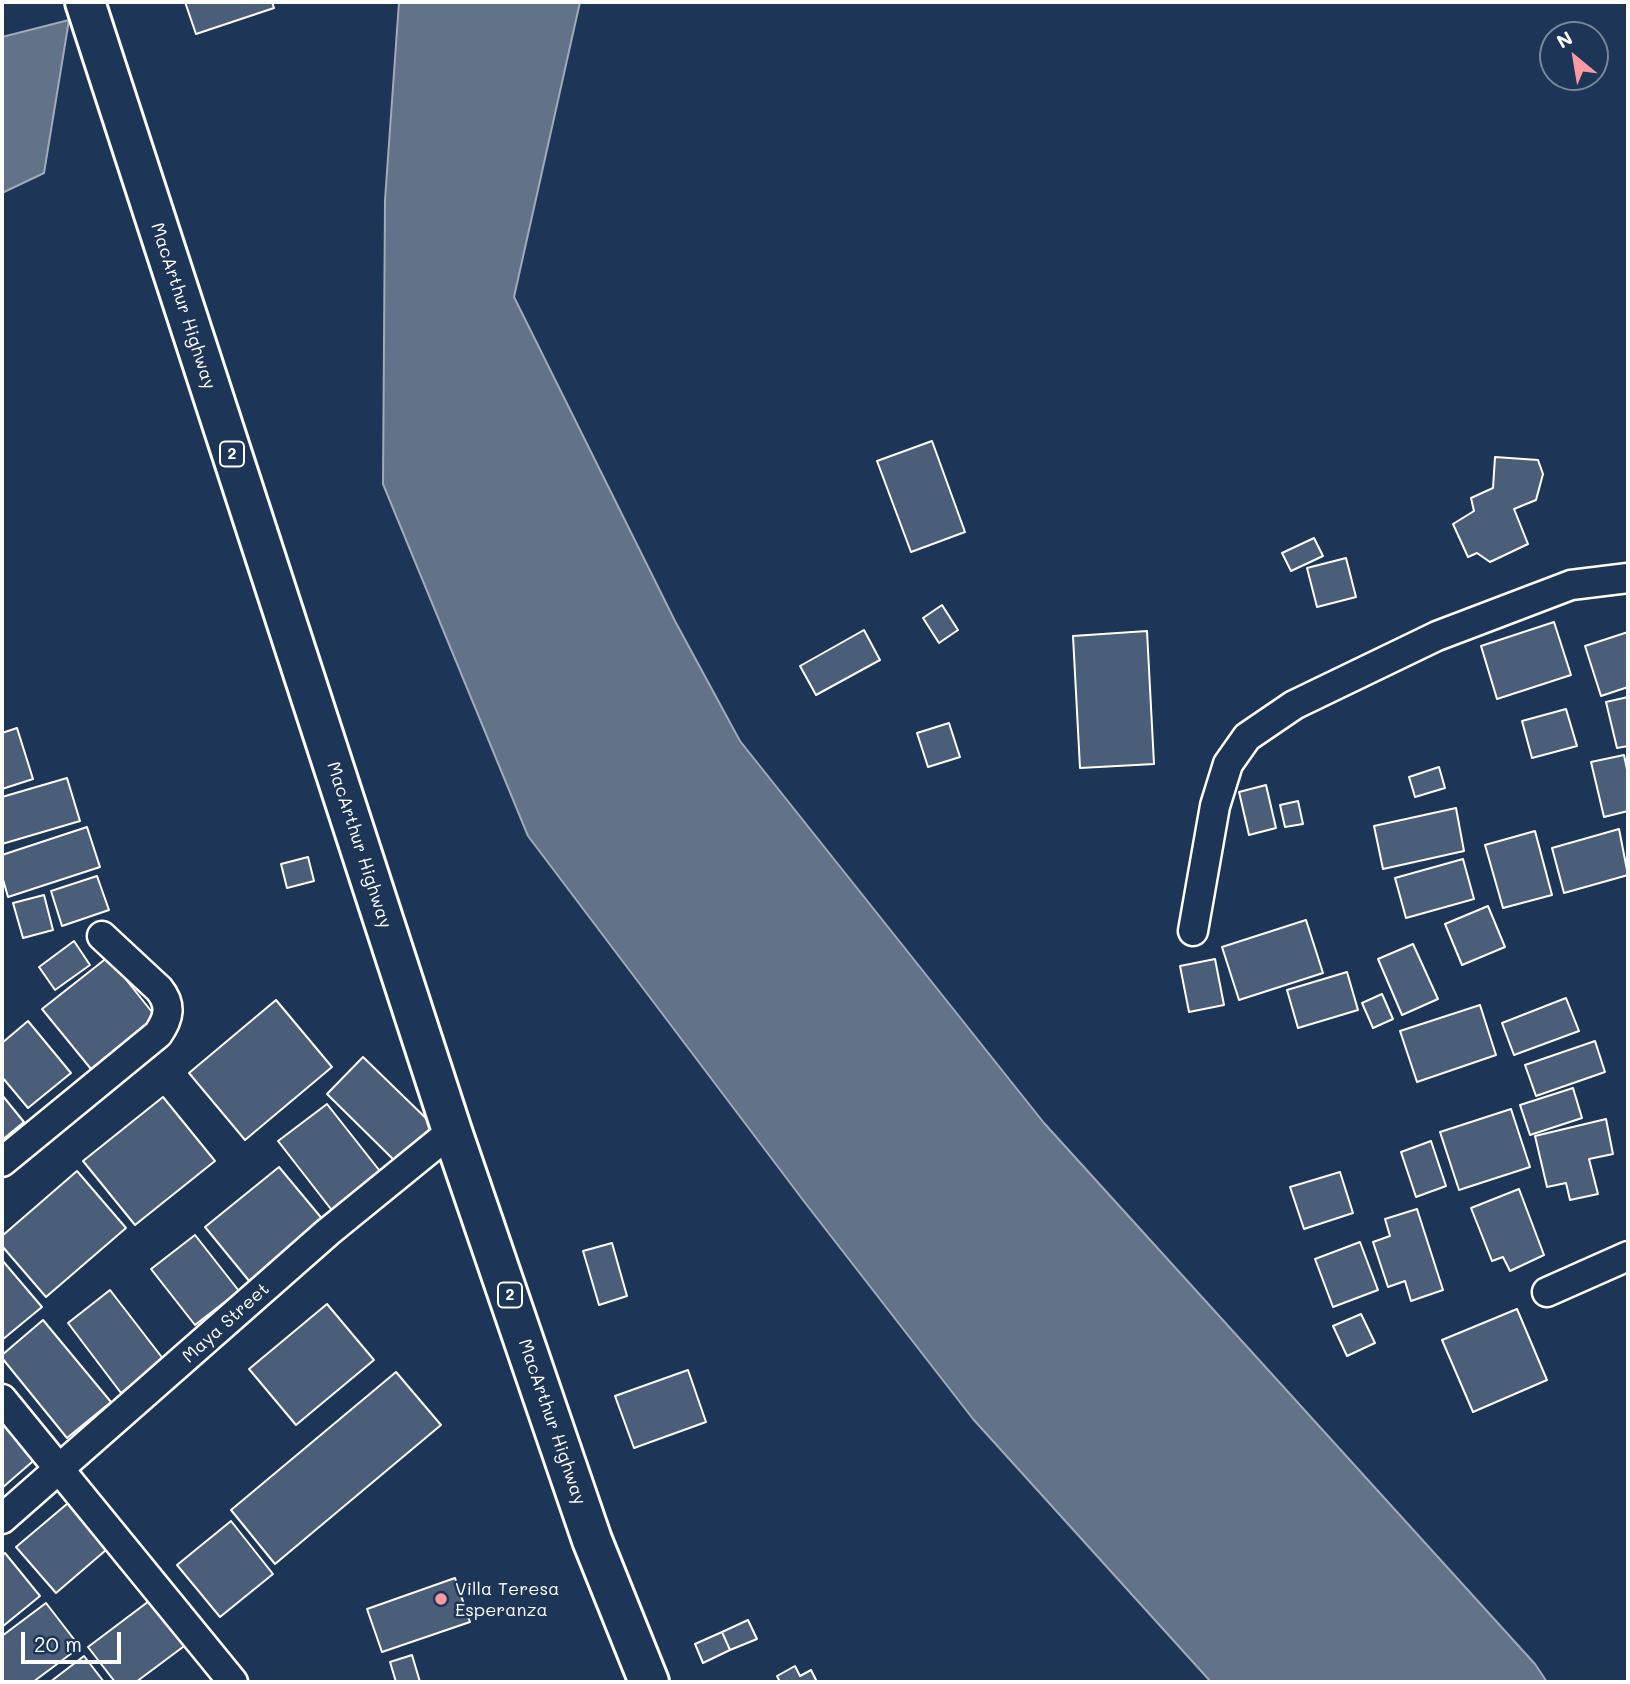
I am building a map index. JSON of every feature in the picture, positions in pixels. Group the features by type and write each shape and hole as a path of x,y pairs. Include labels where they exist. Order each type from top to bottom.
{"highway":[{"name":"MacArthur Highway","path":"85,2 452,1131 592,1541 649,1682"}],"street":[{"path":"1194,931 1215,806 1228,764 1247,737 1294,705 1437,636 1572,585 1628,578"},
{"path":"2,1163 158,1034 167,1019 167,999 102,936"},
{"name":"Maya Street","path":"2,1519 328,1231 452,1131"},
{"path":"1546,1292 1628,1256"},
{"path":"2,1399 233,1682"}],"water":[{"path":"399,2 580,2 514,297 675,621 740,741 1044,1123 1535,1664 1547,1682 1211,1682 973,1419 806,1204 528,836 383,484 385,200"},
{"path":"69,20 44,173 2,193 2,37"}],"building":[{"path":"185,2 272,2 274,8 196,34"},
{"path":"932,441 965,532 911,552 877,461"},
{"path":"1495,457 1538,460 1543,474 1536,500 1514,509 1528,544 1490,562 1477,553 1468,557 1453,524 1474,511 1471,498 1493,488"},
{"path":"1314,538 1323,556 1291,571 1282,553"},
{"path":"1346,558 1356,597 1317,607 1307,568"},
{"path":"942,605 958,630 939,643 923,618"},
{"path":"1554,622 1571,675 1497,699 1481,646"},
{"path":"864,630 880,660 816,695 800,666"},
{"path":"1147,631 1154,764 1080,768 1073,636"},
{"path":"1628,632 1628,687 1601,696 1585,646"},
{"path":"1628,697 1628,746 1617,748 1606,702"},
{"path":"1566,709 1577,746 1532,758 1522,721"},
{"path":"949,723 960,757 928,767 917,733"},
{"path":"17,728 33,779 2,789 2,733"},
{"path":"1624,755 1628,774 1628,811 1604,817 1591,762"},
{"path":"1439,767 1445,788 1415,797 1409,777"},
{"path":"67,778 80,821 2,844 2,797"},
{"path":"1266,785 1276,828 1249,835 1239,792"},
{"path":"1298,801 1303,824 1285,827 1280,805"},
{"path":"1456,808 1464,851 1383,869 1374,826"},
{"path":"87,827 100,867 8,897 2,876 2,855"},
{"path":"1619,829 1628,875 1564,893 1552,848"},
{"path":"1535,831 1552,895 1503,908 1485,845"},
{"path":"308,857 314,881 287,888 281,864"},
{"path":"1463,859 1474,899 1406,918 1395,878"},
{"path":"97,876 109,910 62,926 51,891"},
{"path":"44,895 53,930 23,938 13,903"},
{"path":"1488,906 1505,947 1462,965 1445,924"},
{"path":"1306,920 1323,973 1239,1000 1222,947"},
{"path":"74,941 90,965 55,990 39,967"},
{"path":"1413,944 1438,999 1402,1015 1378,959"},
{"path":"108,957 156,1017 91,1069 42,1009"},
{"path":"1215,959 1224,1005 1189,1012 1180,966"},
{"path":"1347,972 1358,1010 1298,1028 1287,990"},
{"path":"1382,994 1393,1019 1373,1028 1362,1003"},
{"path":"1566,998 1579,1031 1514,1055 1502,1023"},
{"path":"276,1000 332,1067 245,1140 189,1073"},
{"path":"1480,1005 1496,1055 1417,1082 1400,1031"},
{"path":"28,1021 71,1073 28,1108 2,1077 2,1043"},
{"path":"1595,1041 1605,1072 1536,1096 1525,1065"},
{"path":"363,1057 435,1127 398,1164 327,1094"},
{"path":"1573,1088 1582,1118 1530,1135 1520,1105"},
{"path":"2,1095 24,1122 2,1140"},
{"path":"163,1097 215,1161 135,1225 83,1161"},
{"path":"327,1104 383,1175 334,1213 278,1141"},
{"path":"1511,1109 1530,1167 1459,1190 1440,1132"},
{"path":"1606,1119 1613,1154 1589,1159 1598,1194 1570,1200 1566,1183 1547,1187 1535,1136"},
{"path":"1431,1141 1446,1186 1416,1197 1401,1152"},
{"path":"279,1167 324,1221 250,1282 205,1227"},
{"path":"77,1171 126,1228 46,1297 2,1246 2,1236"},
{"path":"1340,1172 1353,1213 1304,1229 1290,1187"},
{"path":"1519,1189 1544,1255 1510,1271 1503,1257 1492,1261 1471,1208"},
{"path":"1417,1209 1443,1290 1411,1301 1405,1281 1388,1287 1373,1242 1390,1236 1385,1219"},
{"path":"195,1235 239,1291 195,1325 151,1269"},
{"path":"1360,1242 1378,1290 1333,1307 1315,1259"},
{"path":"612,1243 627,1296 599,1305 583,1251"},
{"path":"2,1260 42,1307 2,1340"},
{"path":"110,1290 164,1360 121,1393 68,1323"},
{"path":"327,1304 374,1360 296,1425 249,1369"},
{"path":"1517,1309 1547,1380 1473,1412 1442,1340"},
{"path":"1361,1314 1375,1343 1347,1356 1333,1326"},
{"path":"43,1320 111,1402 67,1438 2,1358 2,1355"},
{"path":"688,1370 706,1422 634,1448 615,1396"},
{"path":"396,1372 441,1425 275,1564 231,1510"},
{"path":"2,1412 39,1456 2,1488"},
{"path":"74,1498 113,1544 56,1593 16,1547"},
{"path":"231,1521 273,1574 220,1617 177,1565"},
{"path":"5,1553 40,1596 2,1627 2,1555"},
{"path":"455,1578 470,1622 382,1652 367,1609"},
{"path":"157,1595 191,1641 136,1682 115,1682 88,1647"},
{"path":"46,1603 80,1647 33,1682 2,1682 2,1636"},
{"path":"748,1620 757,1639 730,1650 722,1632"},
{"path":"722,1632 730,1650 703,1663 695,1644"},
{"path":"412,1655 420,1682 396,1682 390,1662"},
{"path":"84,1656 104,1682 50,1682"},
{"path":"795,1666 800,1676 811,1670 817,1682 780,1682 777,1676"}],"place":[{"name":"Villa Teresa Esperanza","path":"441,1599"}]}
